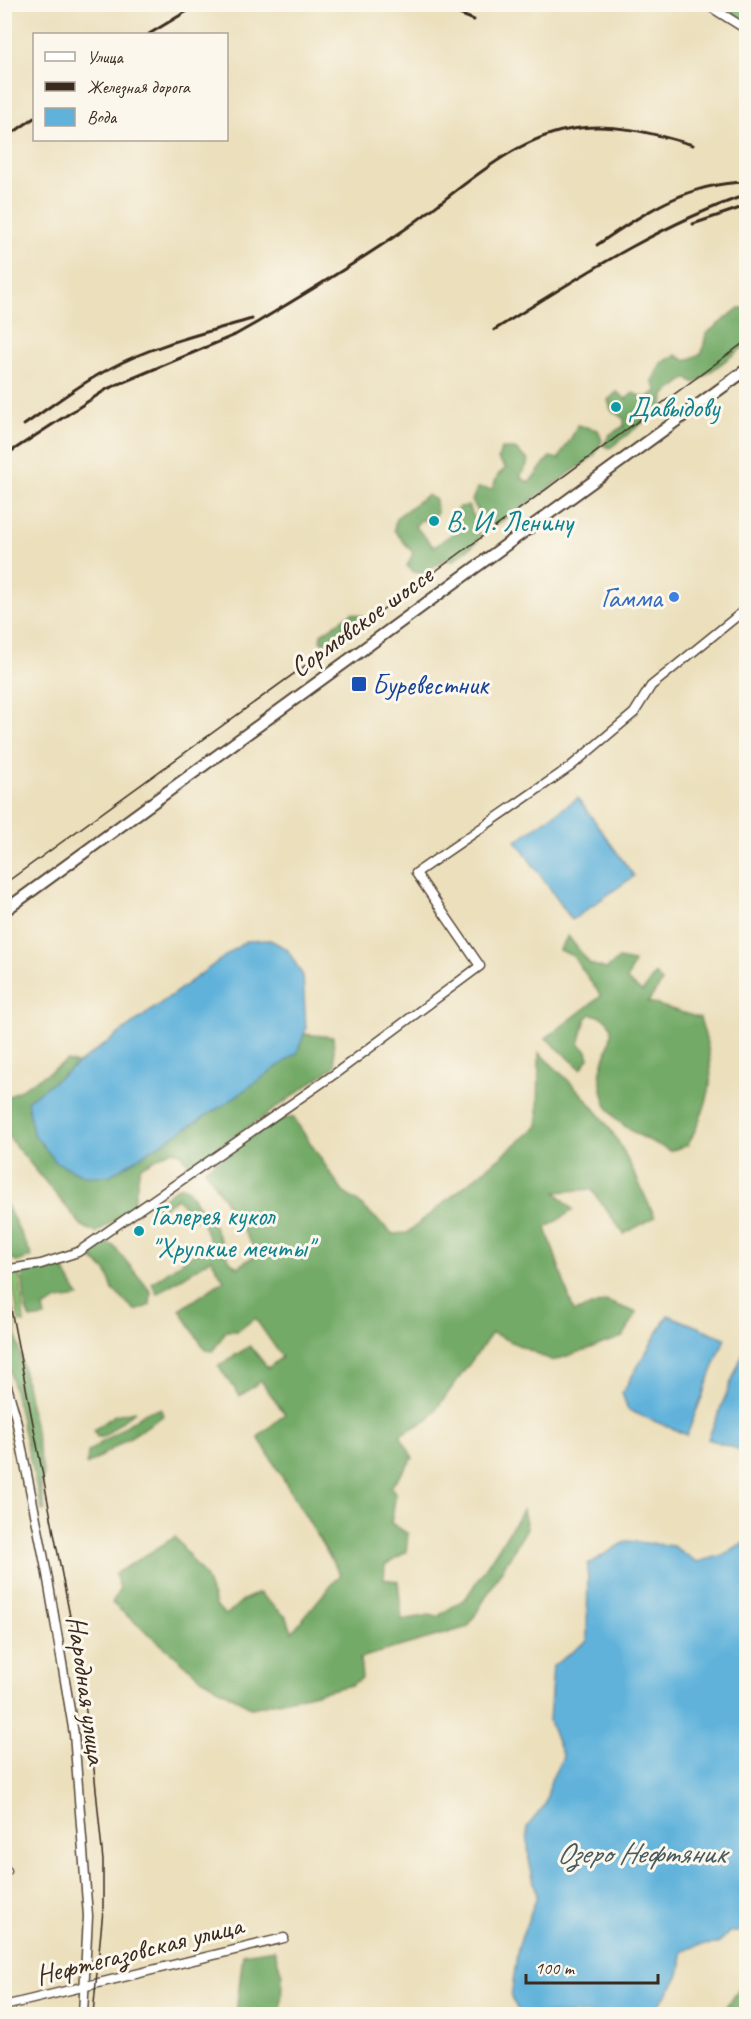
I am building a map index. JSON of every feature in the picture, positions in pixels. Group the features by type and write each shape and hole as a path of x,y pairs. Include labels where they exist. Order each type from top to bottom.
{"main road":[{"name":"Сормовское шоссе","path":"4,911 747,370"}],"street":[{"path":"706,4 747,29"},
{"path":"4,1270 49,1262 78,1252 336,1073 480,966 416,873 570,767 634,713 651,686 747,609"},
{"name":"Народная улица","path":"4,1376 15,1414 47,1574 74,1734 88,1916 83,2014"},
{"name":"Нефтегазовская улица","path":"4,2006 284,1938"}],"green space":[{"path":"714,5 743,5 746,10 746,24 734,17 730,8 720,8"},
{"path":"739,308 746,308 746,345 695,383 687,378 664,395 663,407 610,448 604,446 609,435 624,426 624,419 611,410 608,400 617,392 626,399 633,393 646,398 657,391 652,381 661,363 676,355 686,361 702,353 706,334"},
{"path":"577,425 598,430 602,441 594,456 496,525 484,521 472,501 477,488 492,489 498,475 506,468 498,459 501,449 515,449 529,461 520,477 528,482 550,457 559,459"},
{"path":"427,495 436,500 437,513 428,521 421,520 415,526 434,547 456,531 450,518 459,507 468,506 481,530 477,542 452,561 445,559 424,574 414,572 407,566 413,553 394,530 396,518"},
{"path":"352,613 362,616 364,623 357,631 347,629 324,643 320,641 321,634"},
{"path":"568,936 590,964 606,969 619,959 634,962 627,980 642,992 655,974 662,982 648,1002 700,1018 709,1054 710,1083 708,1097 688,1145 671,1151 632,1131 609,1110 603,1093 601,1070 609,1045 611,1029 602,1017 591,1014 586,1019 579,1044 587,1051 589,1058 581,1069 546,1038 601,996 573,956 559,950"},
{"path":"304,1034 333,1037 335,1066 194,1166 189,1165 181,1153 172,1150 140,1167 133,1207 96,1233 82,1226 10,1139 6,1129 4,1113 8,1097 67,1061 78,1064 27,1101 297,1053"},
{"path":"539,1053 580,1093 608,1126 627,1157 655,1217 624,1234 591,1189 556,1192 573,1210 546,1228 574,1312 606,1301 637,1313 623,1337 553,1361 492,1333 429,1419 400,1435 413,1458 391,1487 396,1494 391,1523 408,1534 406,1552 385,1565 384,1579 398,1581 402,1620 430,1615 437,1617 466,1598 523,1510 527,1528 468,1627 360,1658 362,1678 351,1685 252,1708 201,1678 112,1603 120,1588 115,1574 175,1537 206,1578 216,1606 226,1615 243,1600 259,1593 287,1618 292,1632 340,1574 258,1437 285,1414 261,1381 240,1396 218,1366 250,1346 268,1368 282,1357 255,1318 238,1331 226,1331 213,1351 205,1350 180,1310 224,1280 211,1259 157,1294 152,1283 210,1242 203,1224 211,1220 230,1261 237,1267 258,1254 205,1169 273,1122 293,1117 343,1192 358,1202 393,1234 407,1233 538,1126"},
{"path":"178,1187 186,1187 205,1216 197,1220 177,1198 156,1213 148,1210"},
{"path":"5,1202 32,1256 18,1262 5,1255"},
{"path":"101,1240 114,1246 151,1292 150,1305 136,1311 113,1290 107,1272 86,1253"},
{"path":"60,1263 79,1297 58,1300 43,1308 45,1317 30,1319 25,1306 22,1270"},
{"path":"19,1272 24,1323 19,1321 11,1275"},
{"path":"5,1276 44,1476 40,1483 45,1510 42,1511 5,1351"},
{"path":"161,1409 163,1416 87,1465 88,1452 146,1412"},
{"path":"135,1411 103,1437 97,1437 94,1430 115,1415"},
{"path":"274,1949 282,1975 281,2014 236,2014 243,1954"},
{"path":"739,1990 746,1994 746,2014 720,2014"}],"water":[{"path":"578,798 634,876 572,920 516,841"},
{"path":"270,940 287,949 303,976 306,1029 297,1053 222,1106 109,1176 85,1176 56,1162 33,1133 27,1101 246,941"},
{"path":"668,1315 725,1338 687,1435 628,1410 622,1393"},
{"path":"743,1353 746,1354 746,1452 708,1439"},
{"name":"Озеро Нефтяник","path":"627,1541 673,1546 697,1562 723,1555 746,1541 746,1927 738,1932 729,1932 718,1944 698,1945 683,1951 680,1971 670,1990 652,2014 520,2014 511,1997 518,1947 537,1896 529,1860 527,1827 545,1805 551,1780 563,1757 549,1721 553,1666 587,1641 588,1564"}],"tram line":[{"path":"4,884 448,562 746,341"},
{"path":"4,1273 78,1658 93,1759 103,1861 103,1910 93,2014"}],"railway":[{"path":"151,33 199,4"},
{"path":"435,4 474,20"},
{"path":"4,139 33,119"},
{"path":"4,456 107,389 235,335 258,322 384,244 501,158 545,136 567,130 599,127 631,130 693,145"},
{"path":"597,245 649,211 685,194 704,188 746,182"},
{"path":"494,330 648,238 746,195"},
{"path":"693,224 746,206"},
{"path":"24,425 87,381 143,353 252,319"}],"place":[{"name":"Давыдову","path":"616,407"},
{"name":"В. И. Ленину","path":"434,521"},
{"name":"Гамма","path":"674,597"},
{"name":"Буревестник","path":"359,684"},
{"name":"Галерея кукол \"Хрупкие мечты\"","path":"139,1231"}]}
